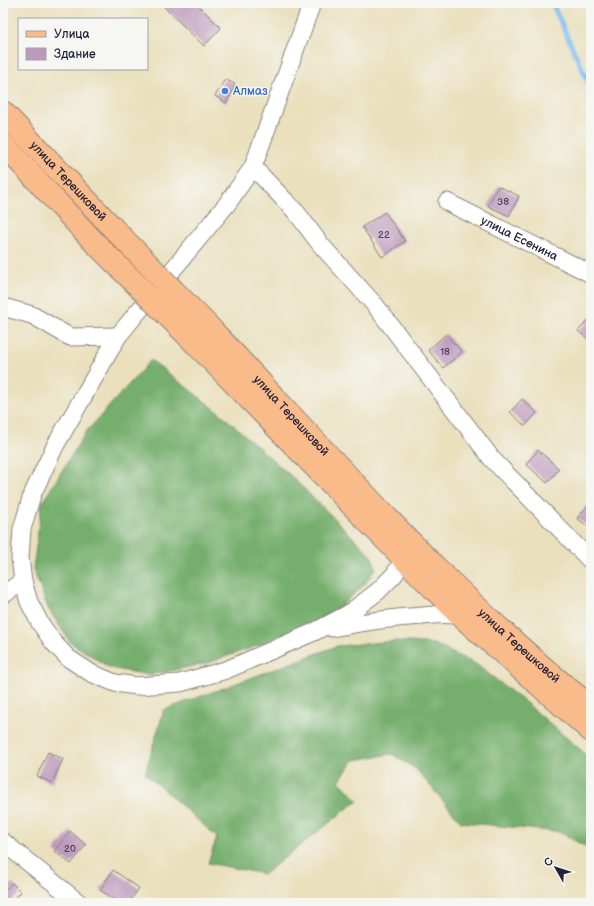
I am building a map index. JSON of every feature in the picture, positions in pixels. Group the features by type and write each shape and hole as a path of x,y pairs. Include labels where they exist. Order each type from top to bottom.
{"main road":[{"name":"улица Терешковой","path":"3,112 211,329 401,533 484,614 560,682 591,707"},
{"name":"улица Терешковой","path":"3,144 95,243 196,344 462,617 591,731"}],"street":[{"path":"312,3 253,167 227,204 118,336 56,446 32,495 22,529 20,558 23,581 33,609 40,623 53,642 68,658 91,673 115,683 137,686 180,683 226,670 314,632 348,614 377,592 394,575 404,559"},
{"path":"253,167 296,212 321,245 375,305 492,459 591,561"},
{"name":"улица Есенина","path":"447,202 591,274"},
{"path":"3,306 32,315 70,337 118,336"},
{"path":"3,595 23,581"},
{"path":"314,632 360,622 408,617 451,614 462,617"},
{"path":"3,842 79,903"}],"green space":[{"path":"151,360 221,414 293,478 371,555 376,568 364,585 335,611 290,634 208,663 150,675 110,668 70,642 48,608 33,569 42,503 86,432"},
{"path":"397,641 434,644 477,665 526,703 591,759 591,850 560,832 461,822 416,769 392,754 354,760 339,781 358,800 264,874 208,863 217,837 145,773 164,710 337,646"}],"building":[{"path":"160,3 196,3 221,28 204,46"},
{"name":"Алмаз","path":"225,79 236,85 226,103 215,96"},
{"path":"498,186 519,196 509,216 488,206"},
{"path":"385,212 405,241 382,257 362,227"},
{"path":"591,318 591,342 578,331"},
{"path":"446,334 462,352 443,368 428,350"},
{"path":"522,399 537,413 525,426 510,412"},
{"path":"538,450 559,469 547,483 526,464"},
{"path":"589,504 591,505 591,529 577,518"},
{"path":"48,752 63,759 52,783 37,776"},
{"path":"70,831 86,845 71,864 54,851"},
{"path":"113,870 139,888 129,903 120,903 100,890"},
{"path":"12,883 21,892 10,903 3,897 3,893"}],"waterway":[{"path":"552,3 591,88"}],"place":[{"name":"Алмаз","path":"225,91"}]}
